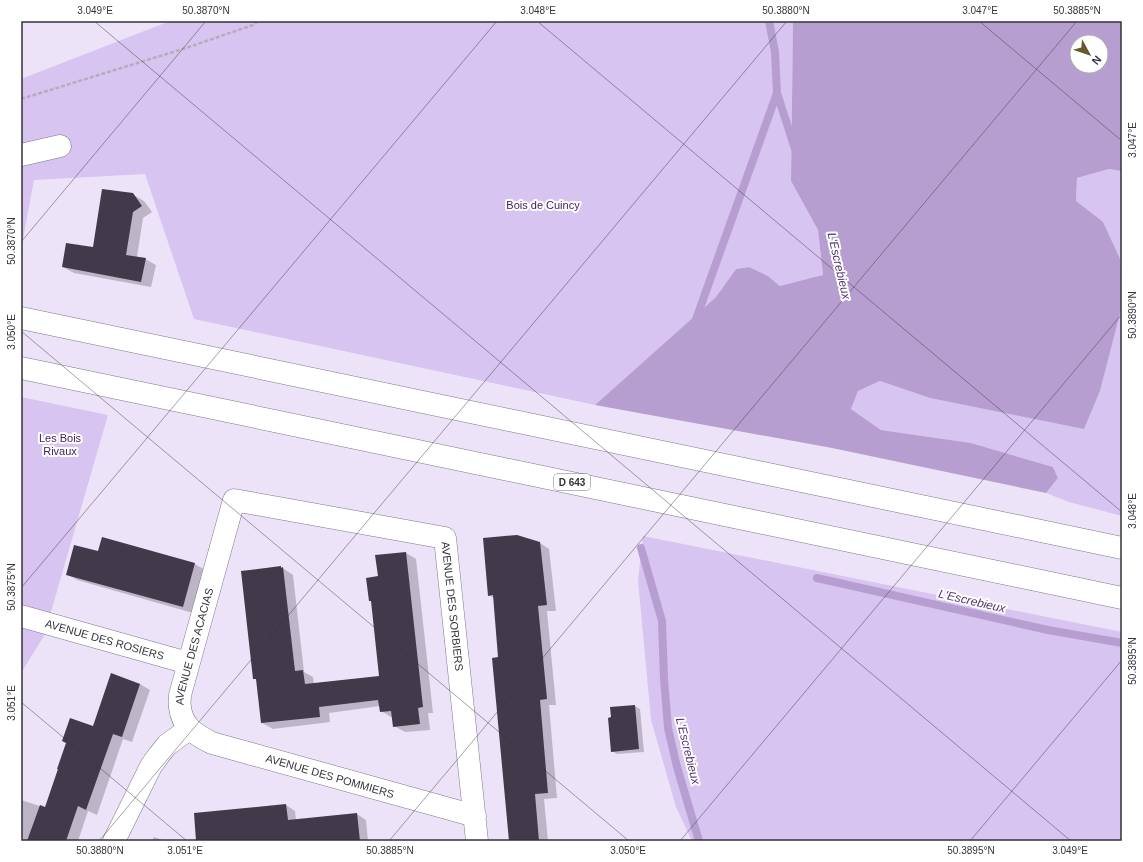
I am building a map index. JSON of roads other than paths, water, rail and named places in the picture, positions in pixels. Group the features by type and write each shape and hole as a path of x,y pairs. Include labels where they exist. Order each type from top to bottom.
{"main road":[{"path":"21,155 60,146"},
{"path":"21,318 1122,548"},
{"name":"D 643","path":"21,368 1122,598"},
{"name":"AVENUE DES SORBIERS","path":"234,500 445,538 477,841"},
{"name":"AVENUE DES ACACIAS","path":"189,729 183,719 180,708 180,694 234,500"},
{"name":"AVENUE DES ROSIERS","path":"21,616 188,663"},
{"path":"114,841 151,766 167,745 189,729"},
{"name":"AVENUE DES POMMIERS","path":"189,729 198,736 212,743 475,816"}],"water":[{"path":"793,21 1122,21 1122,171 1109,169 1077,178 1076,201 1103,222 1120,259 1122,289 1122,306 1100,391 1084,429 930,398 880,381 858,391 851,409 881,430 971,443 1053,467 1058,478 1046,493 832,448 595,405 716,297 736,269 749,267 768,276 780,286 823,275 818,230 791,181"}],"waterway":[{"name":"L'Escrebieux","path":"769,21 775,52 777,93 795,149"},
{"name":"L'Escrebieux","path":"695,322 777,93"},
{"name":"L'Escrebieux","path":"641,548 662,621 664,679 668,728 677,767 699,841"},
{"name":"L'Escrebieux","path":"817,578 1048,630 1122,643"}],"park label":[{"name":"Bois de Cuincy","path":"543,205"},
{"name":"Les Bois Rivaux","path":"60,444"}]}
